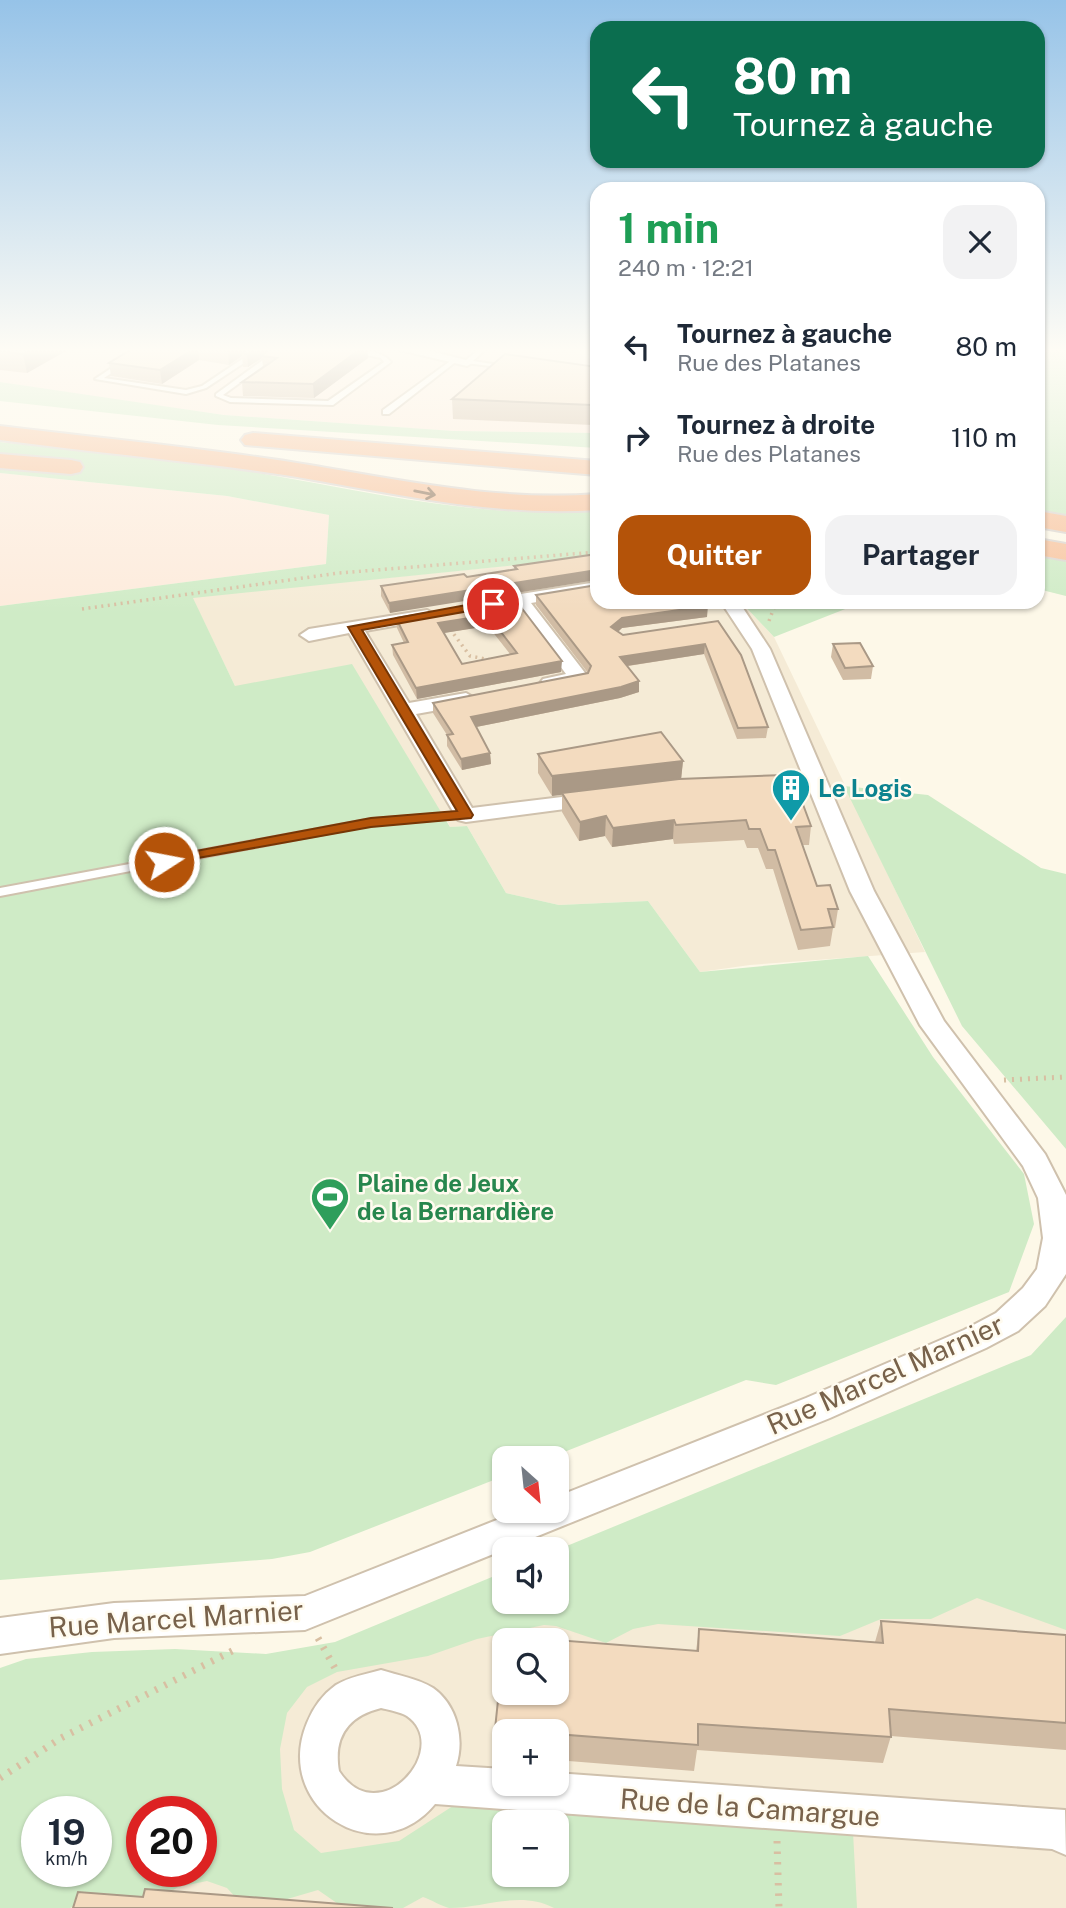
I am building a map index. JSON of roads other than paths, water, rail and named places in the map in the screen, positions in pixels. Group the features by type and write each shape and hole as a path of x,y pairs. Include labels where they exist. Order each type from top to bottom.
{"highway":[{"path":"38,436 288,469 457,498 546,504 590,502"},
{"path":"56,436 590,478"},
{"path":"221,436 590,467"},
{"path":"309,444 327,442 590,457"},
{"path":"0,461 91,469"},
{"path":"118,472 237,485 352,505 488,522 590,522"},
{"path":"1045,520 1066,524"},
{"path":"1045,529 1066,533"},
{"path":"1045,541 1066,545"},
{"path":"1045,548 1066,552"}],"street":[{"path":"309,635 590,588"},
{"path":"519,599 579,678 534,686"},
{"name":"Rue Marcel Marnier","path":"0,1636 36,1628 114,1619 238,1618 305,1613 818,1408 1007,1322 1034,1297 1052,1272 1058,1238 1053,1198 1034,1161 933,1025 862,891 761,649 735,609"},
{"path":"716,624 743,620"},
{"path":"354,627 466,815 612,797"},
{"path":"404,710 485,695"},
{"path":"733,786 816,782"},
{"path":"381,1689 404,1692 424,1704 435,1717 442,1742 439,1765 431,1784 407,1806 377,1814 355,1811 340,1804 324,1785 317,1766 321,1733 331,1716 351,1698 381,1689"},
{"name":"Rue de la Camargue","path":"431,1784 1065,1830 1066,1835"}],"lane":[{"path":"0,892 371,822 466,815"}],"place":[{"name":"Le Logis","path":"791,822"},
{"name":"Plaine de Jeux de la Bernardière","path":"330,1231"}]}
